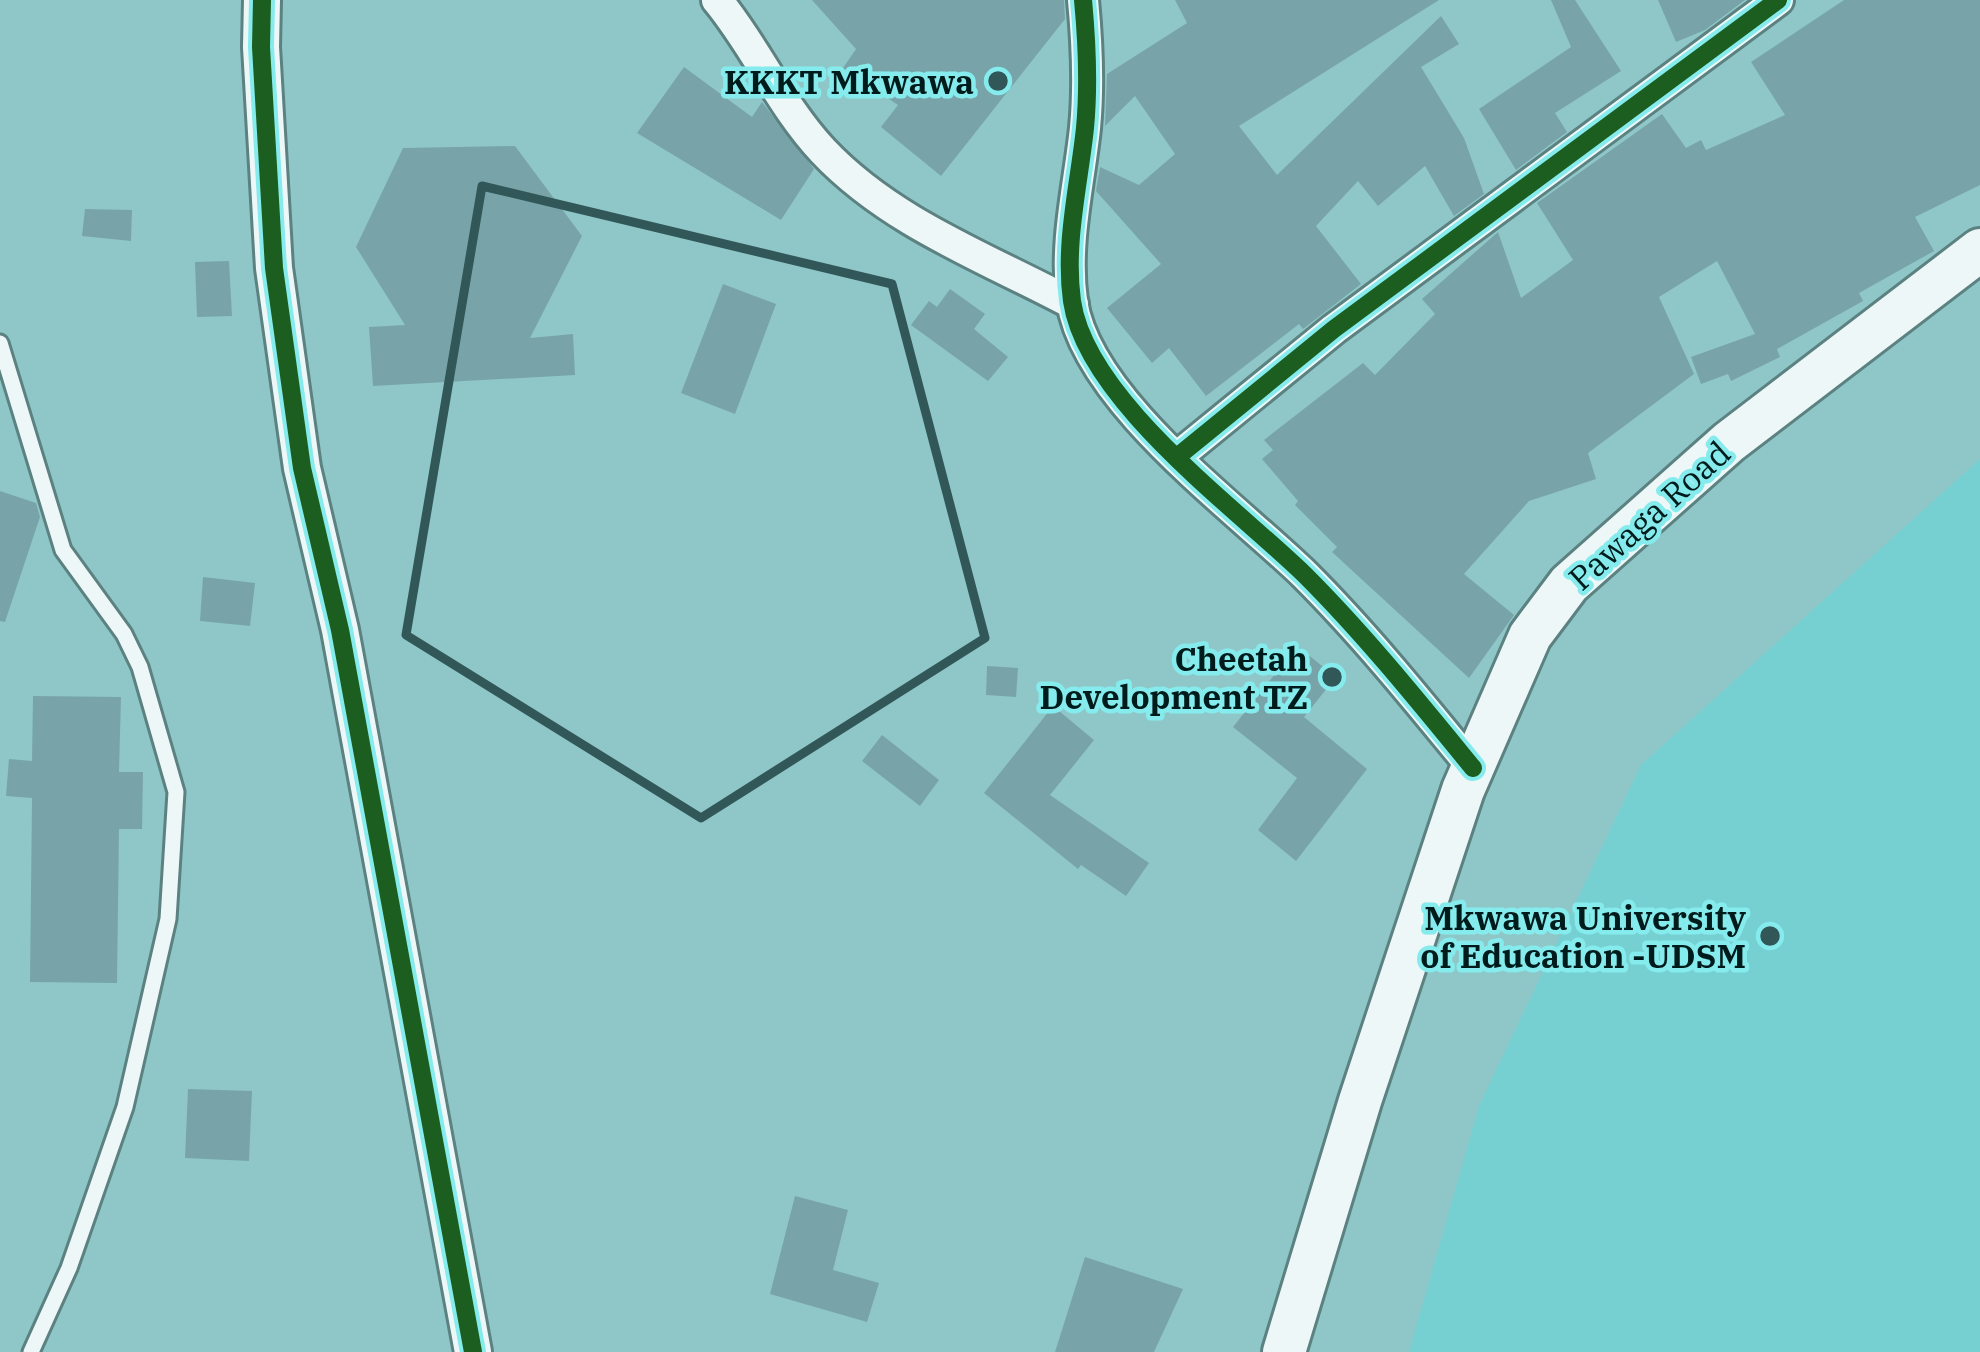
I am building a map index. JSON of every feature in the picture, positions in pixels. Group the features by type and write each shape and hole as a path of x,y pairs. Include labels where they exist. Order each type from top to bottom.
{"main road":[{"name":"Pawaga Road","path":"1284,1352 1360,1101 1473,768 1531,636 1569,584 1729,442 1980,250"}],"street":[{"path":"262,0 262,69 283,351 416,1027 473,1352"},
{"path":"717,0 761,71 823,151 882,203 1072,304"},
{"path":"1083,0 1086,123 1069,266 1072,304 1100,371 1178,457 1305,576 1396,673 1473,768"},
{"path":"1178,457 1370,302 1778,0"}],"lane":[{"path":"0,343 45,476 63,550 124,634 140,667 176,792 168,919 125,1107 69,1268 31,1352"}],"highlighted area":[{"path":"482,186 892,284 985,638 701,818 406,635"}],"shaded area":[{"name":"Mkwawa University of Education -UDSM","path":"1980,459 1980,1352 1409,1352 1479,1106 1641,765"}],"building":[{"path":"812,0 1064,0 1065,19 941,176 881,127 898,105 843,68 856,49"},
{"path":"1175,0 1439,0 1239,126 1277,175 1441,16 1459,44 1421,67 1464,138 1484,194 1454,216 1425,166 1378,206 1358,181 1316,226 1361,284 1303,329 1299,324 1206,396 1169,348 1152,363 1107,308 1161,264 1096,191 1100,167 1139,185 1175,154 1135,96 1105,126 1107,74 1187,23"},
{"path":"1551,0 1575,0 1621,71 1555,113 1567,132 1516,170 1479,109 1571,47"},
{"path":"1658,0 1745,0 1705,30 1676,42"},
{"path":"1844,0 1980,0 1980,185 1915,217 1934,251 1859,293 1863,301 1777,349 1780,357 1731,381 1728,374 1701,384 1691,357 1755,334 1717,261 1659,297 1694,374 1588,453 1596,479 1529,501 1464,574 1514,615 1469,678 1332,552 1337,547 1295,505 1298,501 1262,459 1273,450 1264,440 1363,363 1375,375 1435,314 1422,299 1498,232 1521,298 1573,260 1537,203 1662,114 1686,148 1701,140 1706,150 1785,115 1751,62"},
{"path":"684,67 752,117 762,102 814,169 781,220 637,133"},
{"path":"515,146 582,236 530,338 573,334 575,375 373,386 369,327 405,325 356,247 403,148"},
{"path":"85,209 132,210 131,241 82,236"},
{"path":"229,261 232,316 197,317 195,262"},
{"path":"723,284 776,304 735,414 681,393"},
{"path":"950,289 985,314 974,329 1008,357 988,381 911,325 929,301 937,307"},
{"path":"0,491 36,503 40,517 5,622 0,621"},
{"path":"203,577 255,583 250,626 200,621"},
{"path":"1297,646 1336,677 1304,717 1367,769 1296,861 1258,830 1297,778 1233,727"},
{"path":"987,666 1018,668 1016,697 986,695"},
{"path":"33,696 121,697 119,772 143,772 142,829 119,829 117,983 30,982 32,798 6,796 9,759 32,761"},
{"path":"1053,706 1094,740 1050,795 1149,863 1126,896 1081,865 1078,869 984,793"},
{"path":"882,735 939,780 920,806 862,761"},
{"path":"188,1089 252,1091 249,1161 185,1158"},
{"path":"795,1196 848,1210 833,1270 879,1283 867,1322 770,1294"},
{"path":"1085,1257 1183,1289 1154,1352 1055,1352"}],"cycle path":[{"path":"262,0 274,268 302,468 340,630 473,1352"},
{"path":"1083,0 1086,112 1070,258 1072,301 1083,338 1104,376 1133,413 1305,575 1473,768"},
{"path":"1177,457 1334,329 1778,0"}],"place":[{"name":"KKKT Mkwawa","path":"998,81"},
{"name":"Cheetah Development TZ","path":"1332,677"},
{"name":"Mkwawa University of Education -UDSM","path":"1770,936"}]}
